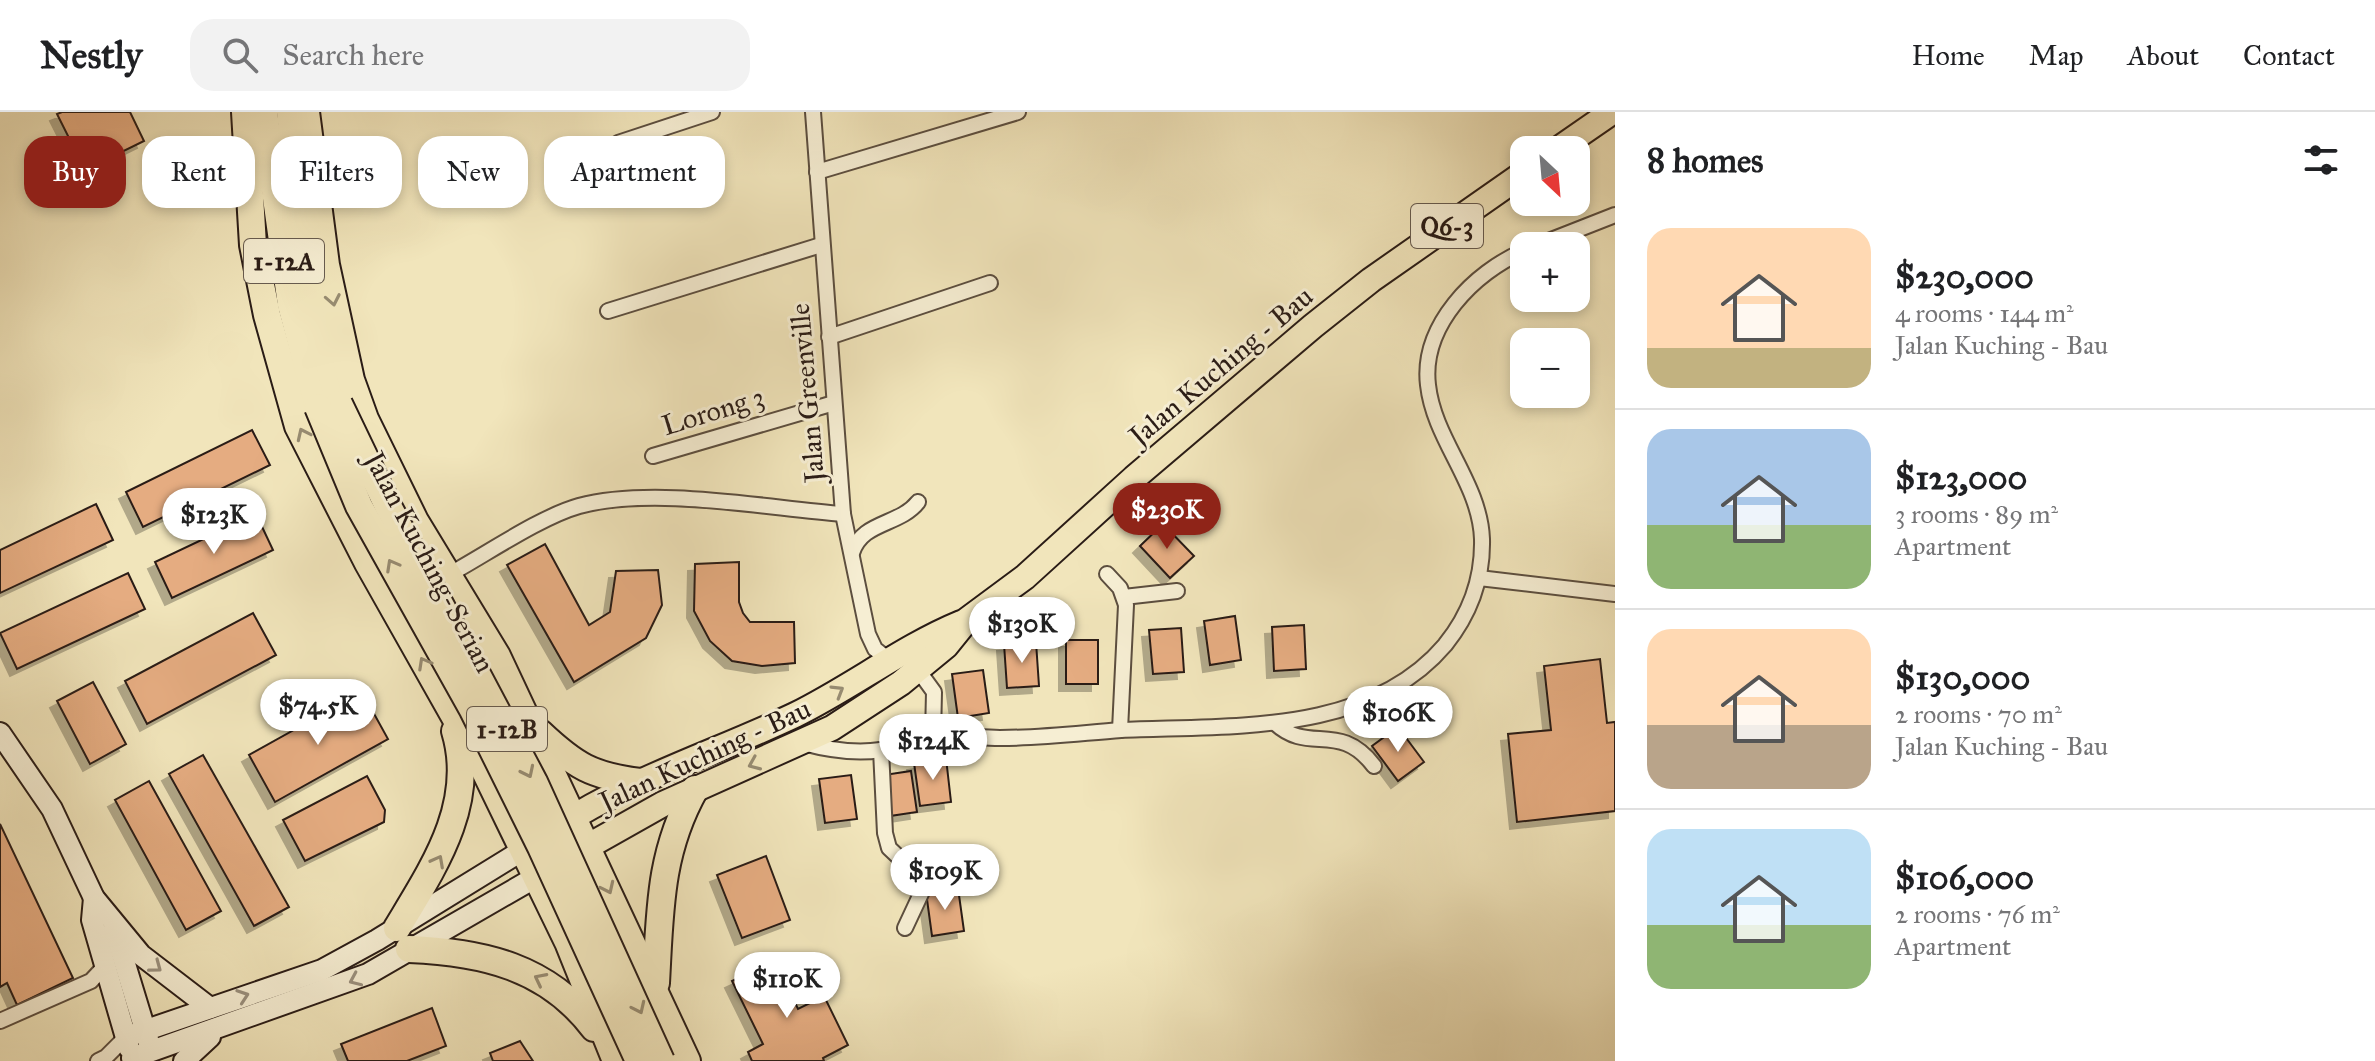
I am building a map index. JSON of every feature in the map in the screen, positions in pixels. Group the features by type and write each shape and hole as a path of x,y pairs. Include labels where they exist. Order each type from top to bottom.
{"highway":[{"path":"245,112 253,245 267,315 298,426 523,850 568,942 615,1057"},
{"name":"Jalan Kuching-Serian","path":"264,112 291,305 328,405 359,506 473,710 541,847 639,1061"},
{"name":"Jalan Kuching-Serian","path":"290,112 306,271 325,358 328,405 388,506 534,782 661,1061"},
{"path":"306,112 326,265 351,380 365,419 415,521 497,656 655,987 687,1061"},
{"path":"447,703 462,762 453,822 403,939 497,961 544,981 578,1007 615,1057"},
{"path":"529,722 575,765 609,778 640,782"},
{"path":"655,987 660,898 671,840 695,789"}],"main road":[{"path":"1577,136 1612,112"},
{"name":"Jalan Kuching - Bau","path":"523,850 574,816 640,782 788,718 967,620 1025,577 1134,478 1313,326 1371,280 1510,183"},
{"name":"Jalan Kuching - Bau","path":"536,877 587,845 695,789 832,728 918,670 946,646 967,620"},
{"path":"0,733 40,789 94,898 141,955 210,1008"},
{"path":"94,898 92,920 105,966 143,1058 339,987 523,850"},
{"path":"135,1034 403,939 536,877"},
{"path":"111,916 135,1034"},
{"path":"184,1061 223,1027"}],"street":[{"path":"639,136 712,112"},
{"name":"Jalan Greenville","path":"813,112 843,514 868,634 875,649 889,660"},
{"path":"817,172 1018,112"},
{"path":"1572,232 1615,215"},
{"path":"608,311 821,245"},
{"path":"803,743 829,750 881,750 933,736 1000,738 1275,723 1344,707 1406,681 1432,660 1454,634 1469,608 1479,578 1482,537 1473,497 1436,415 1427,382 1436,340 1461,293 1493,267 1510,258"},
{"path":"829,337 990,283"},
{"name":"Lorong 3","path":"653,456 834,403"},
{"path":"448,575 576,507 616,499 699,501 843,514"},
{"path":"852,553 856,539 873,527 909,514 918,502"},
{"path":"1107,574 1124,597 1120,730"},
{"path":"1479,578 1615,594"},
{"path":"1124,597 1177,591"},
{"path":"918,670 934,692 933,736"},
{"path":"1275,723 1297,739 1331,738 1347,742 1374,766"},
{"path":"881,750 885,833 889,848 926,883 905,928"},
{"path":"0,1021 91,981 105,966"},
{"path":"102,1059 135,1034"},
{"path":"102,1059 143,1058"}],"building":[{"path":"130,112 142,142 126,150 126,136 68,136 57,114"},
{"path":"252,430 270,465 143,527 126,492"},
{"path":"96,504 113,540 0,593 0,550"},
{"path":"256,514 273,550 172,598 155,562"},
{"path":"1163,524 1194,556 1170,578 1140,546"},
{"path":"545,544 589,625 610,612 616,571 658,570 662,605 646,638 574,682 507,565"},
{"path":"739,562 739,602 743,613 750,622 794,622 795,663 762,666 732,661 710,641 694,611 695,564"},
{"path":"128,573 145,609 17,669 0,633"},
{"path":"253,613 276,655 147,724 125,681"},
{"path":"1235,616 1241,660 1210,665 1204,621"},
{"path":"1304,625 1306,669 1274,671 1272,627"},
{"path":"1181,628 1184,672 1153,674 1149,630"},
{"path":"1066,640 1098,640 1098,684 1066,684"},
{"path":"1036,642 1039,686 1007,688 1004,644"},
{"path":"1600,659 1607,723 1615,722 1615,811 1517,822 1508,734 1551,730 1544,666"},
{"path":"983,670 989,713 958,718 952,674"},
{"path":"93,682 126,744 90,764 57,701"},
{"path":"362,692 388,739 275,802 249,755"},
{"path":"1398,727 1424,762 1398,781 1372,746"},
{"path":"203,755 289,907 254,926 169,774"},
{"path":"946,758 951,802 920,806 914,763"},
{"path":"911,771 917,812 890,816 884,775"},
{"path":"851,775 857,819 825,823 819,779"},
{"path":"367,776 385,810 384,822 305,861 283,820"},
{"path":"149,781 221,911 186,930 115,800"},
{"path":"0,824 73,978 17,1005 7,983 0,987"},
{"path":"766,856 790,920 742,938 717,875"},
{"path":"958,888 964,931 932,936 926,892"},
{"path":"775,961 798,1009 824,996 848,1045 823,1058 824,1061 752,1061 748,1052 763,1044 732,981"},
{"path":"432,1008 446,1046 407,1061 348,1061 341,1044"},
{"path":"520,1041 533,1061 493,1061 490,1053"}]}
